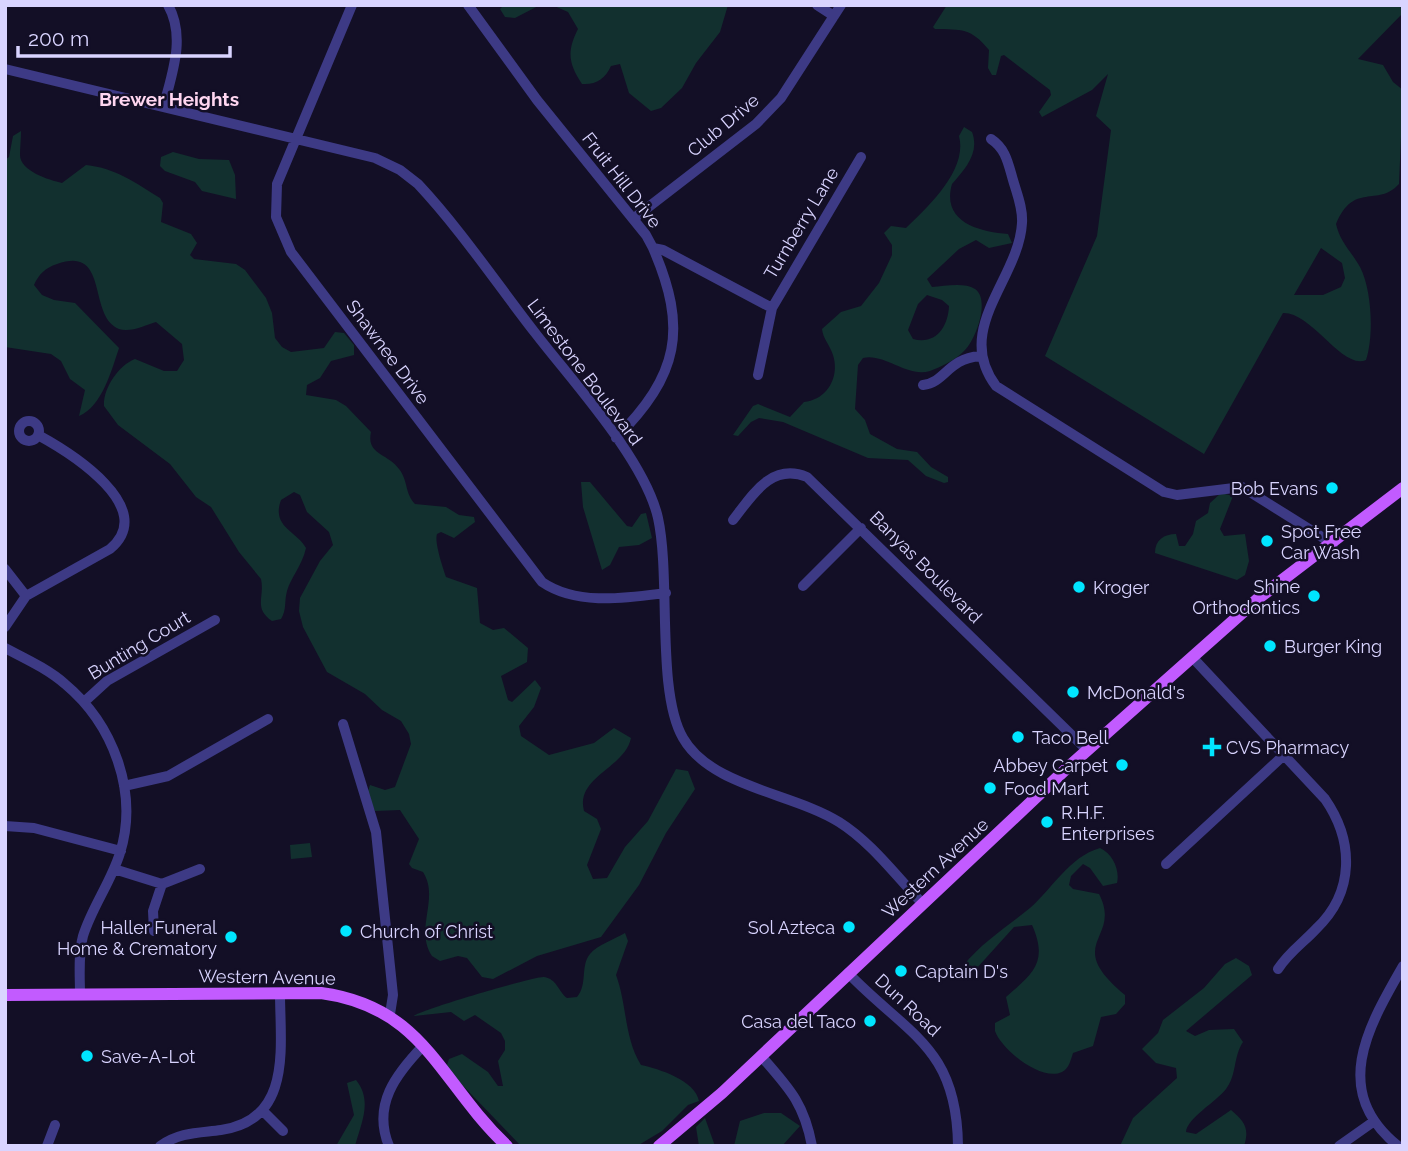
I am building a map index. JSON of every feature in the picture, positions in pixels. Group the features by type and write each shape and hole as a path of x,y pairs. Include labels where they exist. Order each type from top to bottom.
{"main road":[{"name":"Western Avenue","path":"659,1146 761,1056 1087,750 1275,583 1333,544 1403,488"},
{"name":"Western Avenue","path":"5,995 280,993 345,996 390,1014 423,1046 485,1125 507,1146"}],"street":[{"path":"164,106 177,37 176,24 168,5"},
{"name":"Shawnee Drive","path":"352,5 277,184 274,200 281,234 542,582 569,595 594,598 666,593"},
{"name":"Fruit Hill Drive","path":"468,5 537,100 633,219 653,248 663,250 772,308"},
{"path":"817,5 834,16"},
{"name":"Club Drive","path":"633,219 756,124 781,98 841,5"},
{"name":"Limestone Boulevard","path":"5,69 375,158 400,170 418,184 616,438 640,478 657,516 666,593 671,703 679,731 688,745 702,760 722,773 802,802 842,824 922,903"},
{"path":"991,139 1002,146 1006,157 1021,205 1022,225 986,320 980,356 989,377 1004,393 1164,492 1177,495 1242,487 1333,544"},
{"name":"Turnberry Lane","path":"772,308 861,157"},
{"path":"616,438 645,405 672,353 674,306 653,248"},
{"path":"758,375 772,308"},
{"path":"923,385 937,380 958,360 980,356"},
{"path":"5,626 26,596 110,549 121,538 126,527 124,509 102,483 64,451 38,435"},
{"name":"Banyas Boulevard","path":"733,520 761,485 777,475 792,473 807,477 1087,750"},
{"path":"803,586 861,528"},
{"path":"5,569 26,596"},
{"name":"Bunting Court","path":"84,702 107,681 215,620"},
{"path":"5,648 55,676 84,702 112,746 124,786 126,813 121,852 83,936 80,995"},
{"path":"1192,657 1334,811 1347,844 1348,863 1342,888 1326,917 1287,955 1278,969"},
{"path":"124,786 156,781 168,776 268,719"},
{"path":"343,724 376,832 382,869 393,995 390,1014"},
{"path":"1166,864 1284,755"},
{"path":"5,826 34,828 121,852"},
{"path":"114,869 162,884 200,869"},
{"path":"154,931 153,911 162,884"},
{"path":"1398,1146 1373,1122 1363,1092 1362,1051 1374,1016 1403,966"},
{"name":"Dun Road","path":"848,972 898,1016 938,1059 957,1107 958,1146"},
{"path":"160,1146 187,1133 240,1125 262,1111 274,1092 280,1072 280,993"},
{"path":"389,1146 384,1130 386,1096 398,1073 423,1046"},
{"path":"761,1056 795,1094 806,1118 812,1146"},
{"path":"262,1111 284,1130"},
{"path":"1339,1146 1373,1122"},
{"path":"47,1146 55,1125"}],"green space":[{"path":"504,5 540,5 515,18 505,17 500,9"},
{"path":"552,5 728,5 720,32 696,63 682,88 661,108 651,111 629,93 620,64 611,66 600,80 582,84 574,70 571,57 572,44 578,29 568,12"},
{"path":"947,5 1403,5 1403,13 1358,59 1383,65 1393,82 1403,90 1399,184 1391,191 1350,203 1336,224 1343,241 1360,267 1367,288 1371,326 1366,360 1357,361 1347,357 1305,321 1283,313 1204,454 1045,356 1097,236 1111,130 1096,116 1108,74 1092,90 1042,117 1039,112 1051,95 1050,90 1004,55 1001,56 996,75 992,75 988,68 989,50 976,37 965,31 933,27","holes":["1321,248 1342,263 1345,278 1341,287 1323,295 1294,295"]},
{"path":"964,127 972,132 974,147 970,160 952,184 952,208 957,216 975,227 1008,234 1012,243 989,248 976,240 959,249 927,279 932,287 965,286 980,294 980,321 968,347 943,365 921,372 904,369 880,359 863,358 858,365 855,409 865,420 870,434 897,449 917,452 931,467 948,477 948,482 926,476 908,460 868,458 783,422 759,418 751,422 738,436 733,435 753,406 758,404 790,417 804,402 819,397 830,386 835,363 822,329 841,312 861,306 879,283 892,255 892,245 884,233 891,226 906,228 944,187 958,162 959,136","holes":["927,295 942,300 949,306 946,321 939,333 928,339 913,339 908,330 918,304"]},
{"path":"21,131 21,161 36,174 62,183 86,165 97,167 125,177 160,198 163,203 161,222 191,234 197,243 190,255 194,259 236,264 245,270 266,298 272,313 275,338 282,347 291,352 324,348 335,332 344,333 354,345 354,355 331,361 320,378 307,385 306,395 336,400 346,406 371,432 370,440 375,450 399,469 415,504 446,507 459,515 474,517 475,522 454,538 441,532 437,534 438,549 446,577 477,588 480,623 493,630 504,628 528,648 527,662 501,676 508,700 512,702 535,680 541,688 534,707 519,726 521,736 549,755 594,743 614,728 631,738 620,757 593,781 583,799 584,811 597,819 601,829 587,865 593,879 607,878 625,847 648,821 676,769 688,771 695,789 666,833 639,885 601,937 537,956 493,979 482,977 467,958 458,956 440,961 432,956 425,935 429,903 428,882 423,872 409,864 419,839 400,810 375,811 367,794 370,785 385,790 395,787 411,744 409,734 401,721 382,710 365,694 327,672 303,627 299,611 300,598 320,561 333,545 329,532 307,512 300,495 294,492 281,500 279,516 282,523 306,548 287,591 283,615 281,619 272,621 261,607 261,579 239,552 211,507 196,497 170,464 118,425 104,406 109,385 123,366 135,359 164,371 177,371 184,360 182,344 156,322 128,330 119,329 109,322 103,311 96,284 85,264 74,261 57,264 43,272 34,285 42,295 75,303 119,348 105,387 94,405 79,416 85,390 70,379 61,361 51,354 5,347 5,160 9,157 13,136"},
{"path":"173,152 199,159 229,160 235,175 236,199 202,191 195,182 165,171 160,166 161,157"},
{"path":"581,482 590,482 627,526 632,527 641,514 646,513 652,538 639,545 619,547 610,565 602,570 583,507"},
{"path":"1221,493 1233,496 1220,529 1224,536 1245,534 1249,561 1245,575 1237,580 1155,553 1158,541 1168,535 1176,534 1179,546 1185,546 1193,534 1196,521 1208,513 1210,503"},
{"path":"310,843 312,857 291,859 290,845"},
{"path":"1100,848 1109,854 1114,863 1117,883 1103,886 1090,868 1083,864 1071,876 1069,885 1073,889 1099,894 1104,909 1104,922 1095,952 1097,963 1106,977 1125,995 1125,1004 1116,1014 1101,1017 1093,1046 1073,1053 1064,1071 1053,1074 1044,1072 1013,1055 995,1031 995,1023 1010,1015 1006,997 1035,967 1039,949 1032,925 1014,927 976,969 964,969 963,966 986,942 1030,908 1079,858"},
{"path":"625,933 628,941 616,975 635,1055 641,1065 684,1081 699,1101 688,1105 662,1131 637,1146 521,1146 446,1068 449,1059 462,1054 488,1072 498,1086 503,1086 498,1061 505,1050 501,1033 475,1015 464,1021 451,1012 414,1016 478,994 544,977 555,983 567,998 577,997 590,954"},
{"path":"1236,958 1249,966 1252,975 1186,1031 1195,1036 1209,1030 1234,1029 1243,1042 1226,1089 1191,1121 1186,1132 1196,1134 1231,1110 1245,1125 1244,1146 1120,1146 1133,1118 1177,1078 1176,1068 1156,1063 1142,1049 1158,1033 1163,1020 1204,988 1225,964"},
{"path":"356,1080 365,1104 355,1146 336,1146 354,1115 347,1083"},
{"path":"764,1113 781,1113 800,1126 782,1146 734,1146 740,1121"},
{"path":"705,1118 715,1146 699,1146 696,1127"}],"place":[{"name":"Bob Evans","path":"1332,488"},
{"name":"Spot Free Car Wash","path":"1267,541"},
{"name":"Kroger","path":"1079,587"},
{"name":"Shine Orthodontics","path":"1314,596"},
{"name":"Burger King","path":"1270,646"},
{"name":"McDonald's","path":"1073,692"},
{"name":"Taco Bell","path":"1018,737"},
{"name":"CVS Pharmacy","path":"1212,747"},
{"name":"Abbey Carpet","path":"1122,765"},
{"name":"Food Mart","path":"990,788"},
{"name":"R.H.F. Enterprises","path":"1047,822"},
{"name":"Sol Azteca","path":"849,927"},
{"name":"Church of Christ","path":"346,931"},
{"name":"Haller Funeral Home & Crematory","path":"231,937"},
{"name":"Captain D's","path":"901,971"},
{"name":"Casa del Taco","path":"870,1021"},
{"name":"Save-A-Lot","path":"87,1056"}],"district":[{"name":"Brewer Heights","path":"169,99"}]}
